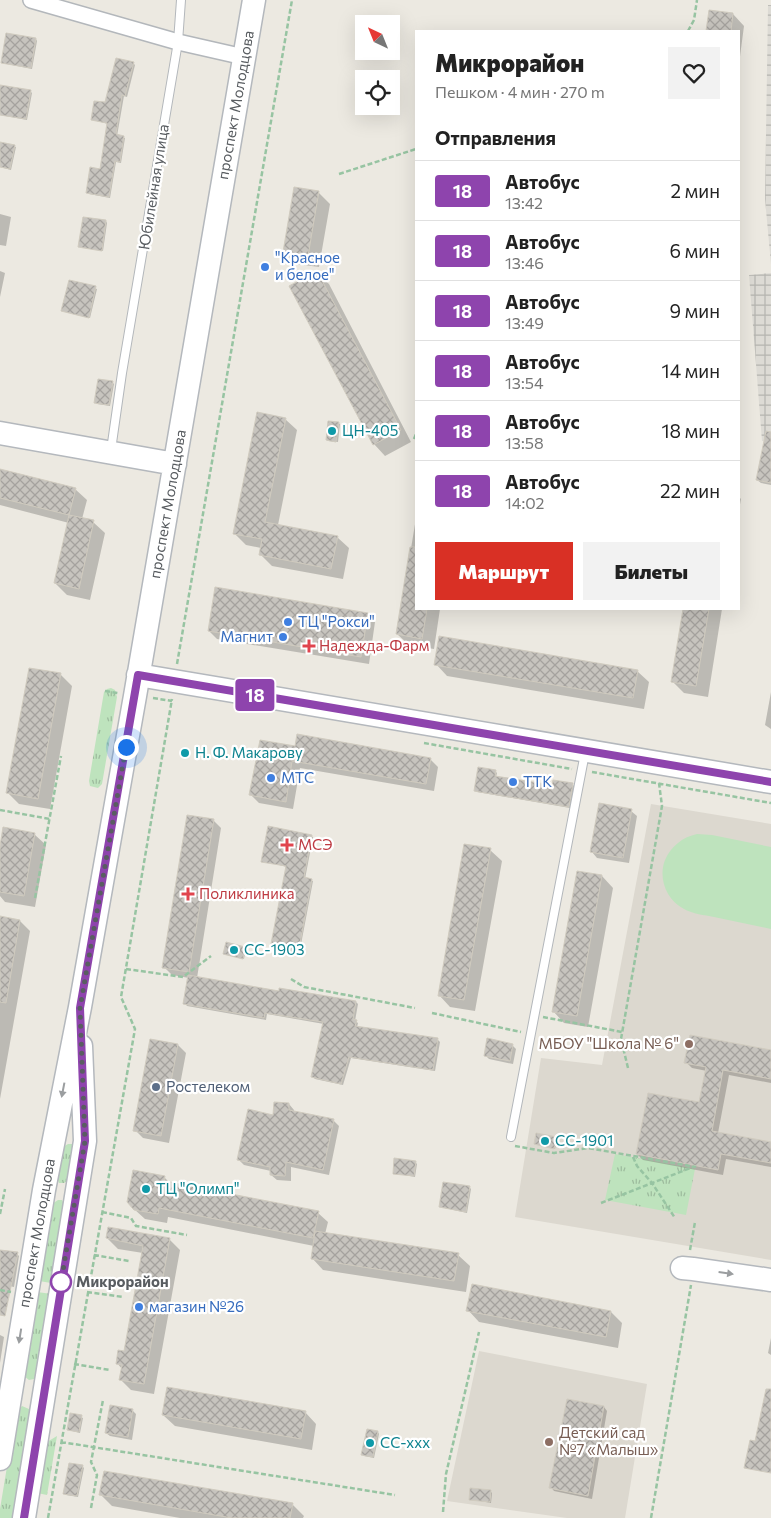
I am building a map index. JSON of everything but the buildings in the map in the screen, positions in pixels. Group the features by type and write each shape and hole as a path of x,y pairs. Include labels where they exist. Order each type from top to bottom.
{"main road":[{"name":"проспект Молодцова","path":"0,1459 44,1190 80,1008 254,0"},
{"path":"0,434 175,464"},
{"path":"138,675 771,782"},
{"name":"проспект Молодцова","path":"24,1518 85,1141 80,1008"},
{"path":"687,1268 771,1280"}],"street":[{"path":"32,0 178,42 244,57"}],"lane":[{"name":"Юбилейная улица","path":"111,453 122,373 178,42 181,0"},
{"path":"510,1141 585,751"}],"path":[{"path":"48,1518 135,1029 121,997 292,0"},
{"path":"689,30 694,20 697,0"},
{"path":"339,174 415,149"},
{"path":"36,898 61,756"},
{"path":"628,1068 621,1039 662,806 658,763"},
{"path":"0,810 50,819"},
{"path":"126,969 183,977 211,956"},
{"path":"291,979 304,987 415,1008"},
{"path":"432,1013 531,1034"},
{"path":"535,1015 622,1032"},
{"path":"510,1141 554,1153 588,1148 694,1167 601,1203"},
{"path":"633,1157 637,1166 652,1183 675,1218"},
{"path":"0,1214 5,1189"},
{"path":"102,1212 130,1218 136,1226 187,1235"},
{"path":"651,1518 682,1343 687,1268 695,1222"},
{"path":"94,1255 130,1261"},
{"path":"87,1292 123,1297"},
{"path":"442,1512 446,1474 479,1332"},
{"path":"74,1364 110,1370"},
{"path":"91,1508 97,1475 91,1462 103,1400"},
{"path":"61,1442 395,1495"}],"shaded area":[{"path":"768,5 771,5 771,264 765,199"},
{"path":"771,273 771,441 762,441 749,275"},
{"name":"МБОУ \"Школа № 6\"","path":"651,804 771,824 771,1260 515,1217 541,1058 602,1065"},
{"name":"Детский сад №7 «Малыш»","path":"479,1351 647,1384 625,1518 567,1518 447,1501"}],"green space":[{"path":"111,688 115,690 117,697 102,784 98,788 90,786 89,781 104,692"},
{"path":"697,834 712,835 771,847 771,929 695,913 684,909 672,900 663,881 662,874 665,860 678,843 687,837"},
{"path":"72,1144 75,1149 69,1180 59,1183 57,1177 63,1147"},
{"path":"615,1154 695,1169 686,1215 605,1200"},
{"path":"62,1200 64,1204 51,1283 39,1281 52,1204"},
{"path":"37,1292 52,1294 38,1375 34,1379 29,1380 24,1376"},
{"path":"22,1406 29,1409 31,1415 14,1518 0,1518 16,1412"},
{"path":"57,1436 47,1495 37,1493 42,1445"}],"bus line":[{"name":"18","path":"24,1518 85,1141 80,1008 138,675 771,782"}],"place":[{"name":"\"Красное и белое\"","path":"265,267"},
{"name":"ЦН-405","path":"332,431"},
{"name":"ТЦ \"Рокси\"","path":"288,622"},
{"name":"Магнит","path":"283,637"},
{"name":"Надежда-Фарм","path":"309,646"},
{"name":"Н. Ф. Макарову","path":"185,753"},
{"name":"МТС","path":"271,778"},
{"name":"ТТК","path":"513,782"},
{"name":"МСЭ","path":"287,845"},
{"name":"Поликлиника","path":"188,894"},
{"name":"СС-1903","path":"234,950"},
{"name":"МБОУ \"Школа № 6\"","path":"689,1044"},
{"name":"Ростелеком","path":"156,1087"},
{"name":"СС-1901","path":"545,1141"},
{"name":"ТЦ \"Олимп\"","path":"146,1189"},
{"name":"Микрорайон","path":"61,1282"},
{"name":"магазин №26","path":"139,1307"},
{"name":"Детский сад №7 «Малыш»","path":"549,1442"},
{"name":"СС-ххх","path":"370,1443"}],"route":[{"path":"61,1282 60,1288 85,1141 80,1008 126,747"}]}
